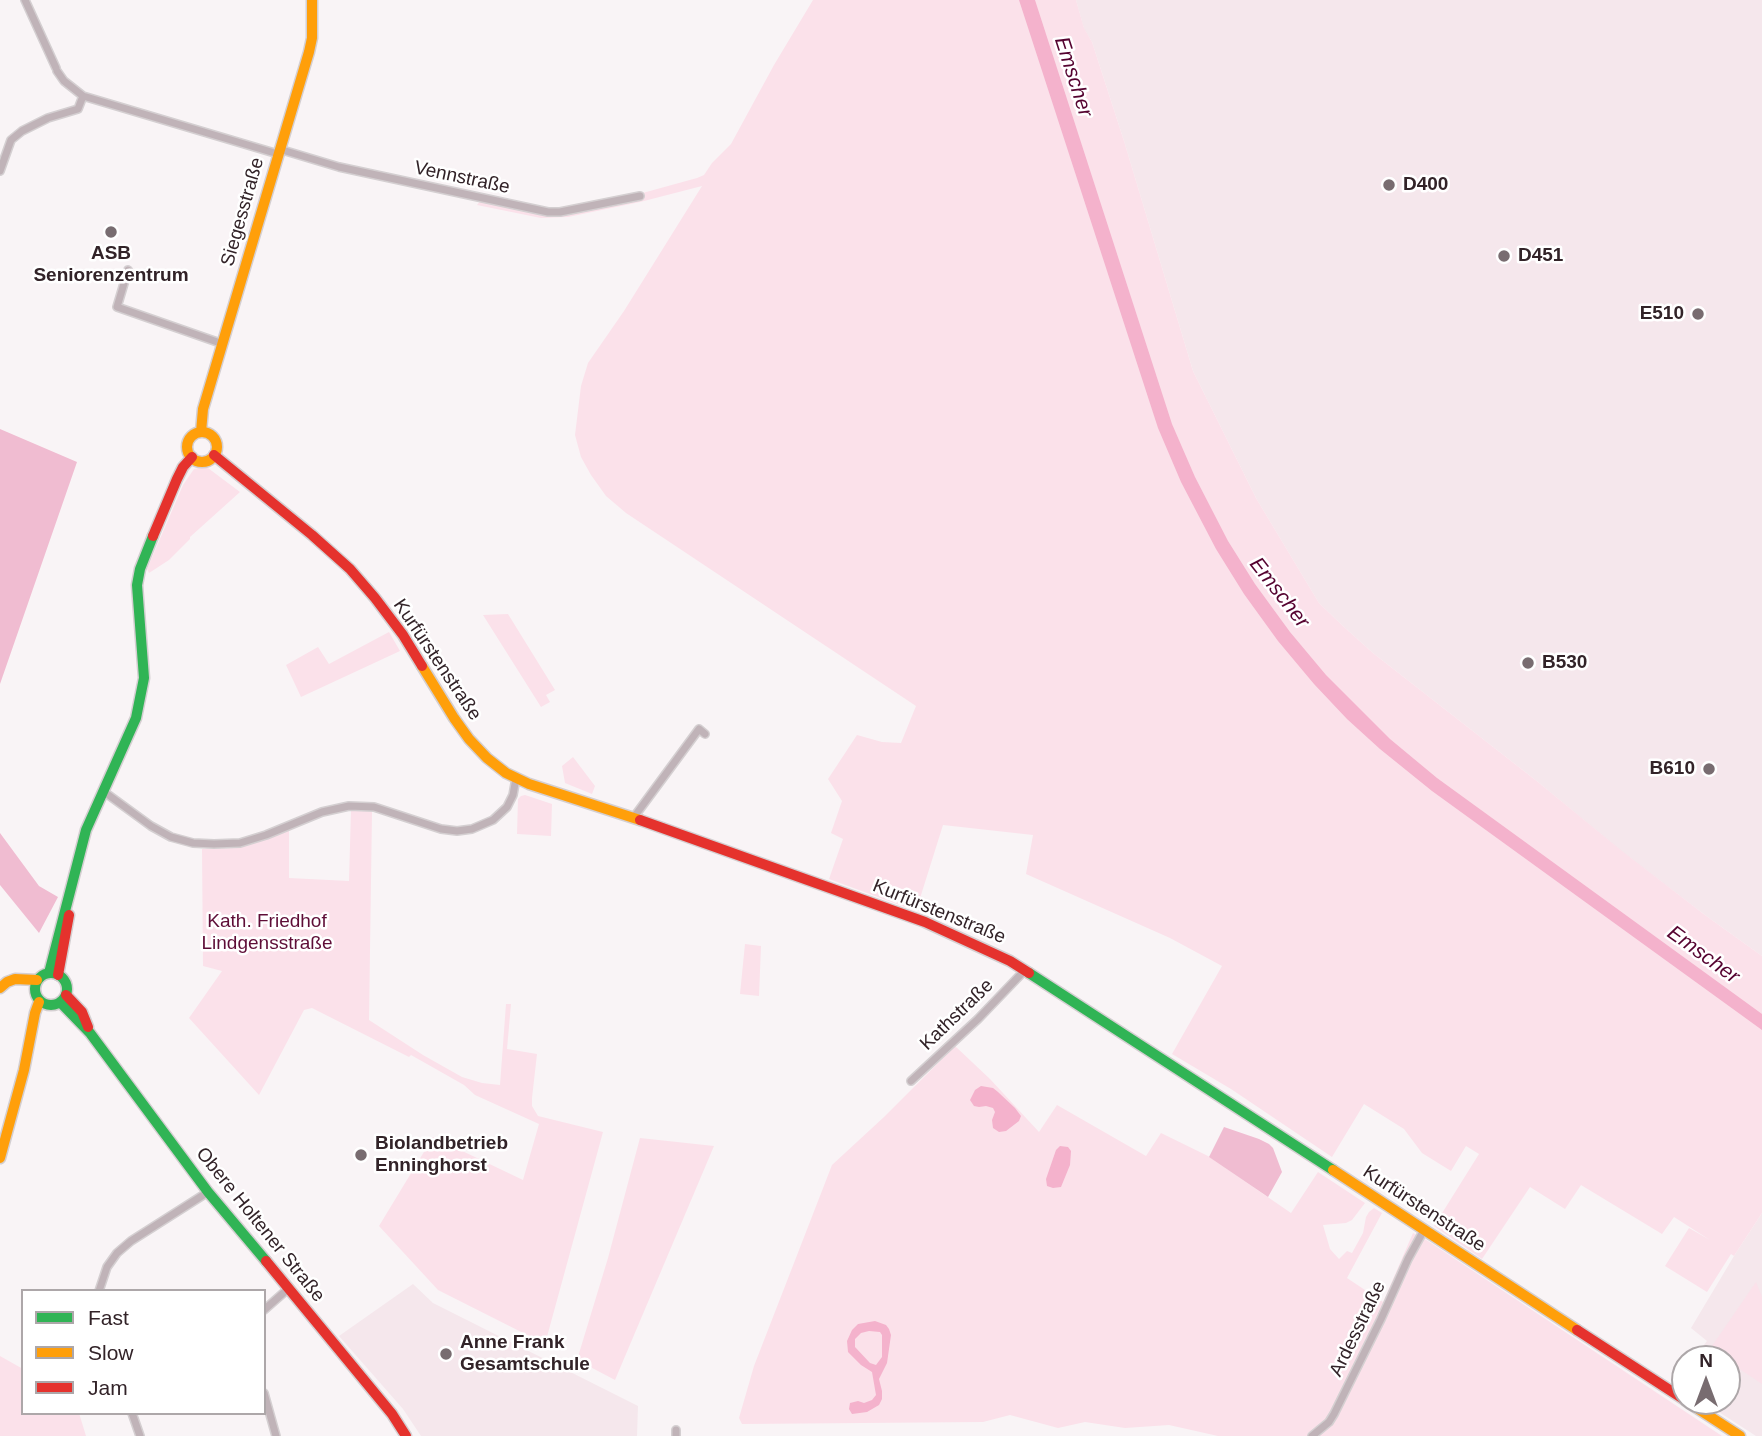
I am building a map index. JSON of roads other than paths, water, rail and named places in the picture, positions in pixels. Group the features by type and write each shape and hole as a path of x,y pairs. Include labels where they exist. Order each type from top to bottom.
{"main road":[{"name":"Siegesstraße","path":"201,432 203,409 311,45 312,0"},
{"name":"Kurfürstenstraße","path":"201,432 215,439 214,455 350,569 402,635 469,739 487,758 516,778 634,817 944,929 993,952 1025,970 1671,1391"},
{"path":"201,432 189,439 187,449 197,460 203,461 214,455"},
{"path":"54,974 74,874 86,830 136,718 141,697 144,678 137,585 140,569 177,479 192,457"},
{"path":"0,988 15,979 35,985 43,1003 51,1006 63,999 66,982 54,974 44,974 35,985"},
{"name":"Obere Holtener Straße","path":"63,999 208,1192 392,1414 406,1436"},
{"path":"0,1158 35,1013 43,1003"},
{"name":"Kurfürstenstraße","path":"1708,1415 1740,1436"}],"street":[{"name":"Vennstraße","path":"25,0 57,70 64,81 83,96 279,152 548,212 640,196"},
{"path":"0,171 11,140 22,131 48,118 78,109 83,96"},
{"path":"128,270 117,307 223,344"},
{"path":"634,817 699,729 705,734"},
{"path":"103,791 151,826 172,837 193,843 214,844 240,842 266,835 322,812 349,806 374,807 441,830 472,829 493,820 507,807 513,795 516,778"},
{"name":"Kathstraße","path":"911,1081 1025,970"},
{"path":"100,1289 107,1266 117,1253 131,1241 208,1192"},
{"name":"Ardesstraße","path":"1312,1436 1329,1422 1334,1414 1424,1230"},
{"path":"266,1308 289,1288"},
{"path":"266,1400 276,1436"},
{"path":"133,1415 141,1436"}],"place":[{"name":"D400","path":"1389,185"},
{"name":"ASB Seniorenzentrum","path":"111,232"},
{"name":"D451","path":"1504,256"},
{"name":"E510","path":"1698,314"},
{"name":"B530","path":"1528,663"},
{"name":"B610","path":"1709,769"},
{"name":"Biolandbetrieb Enninghorst","path":"361,1155"},
{"name":"Anne Frank Gesamtschule","path":"446,1354"}],"water label":[{"name":"Emscher","path":"1073,77"},
{"name":"Emscher","path":"1279,593"},
{"name":"Emscher","path":"1703,955"}],"park label":[{"name":"Kath. Friedhof Lindgensstraße","path":"267,933"}]}
